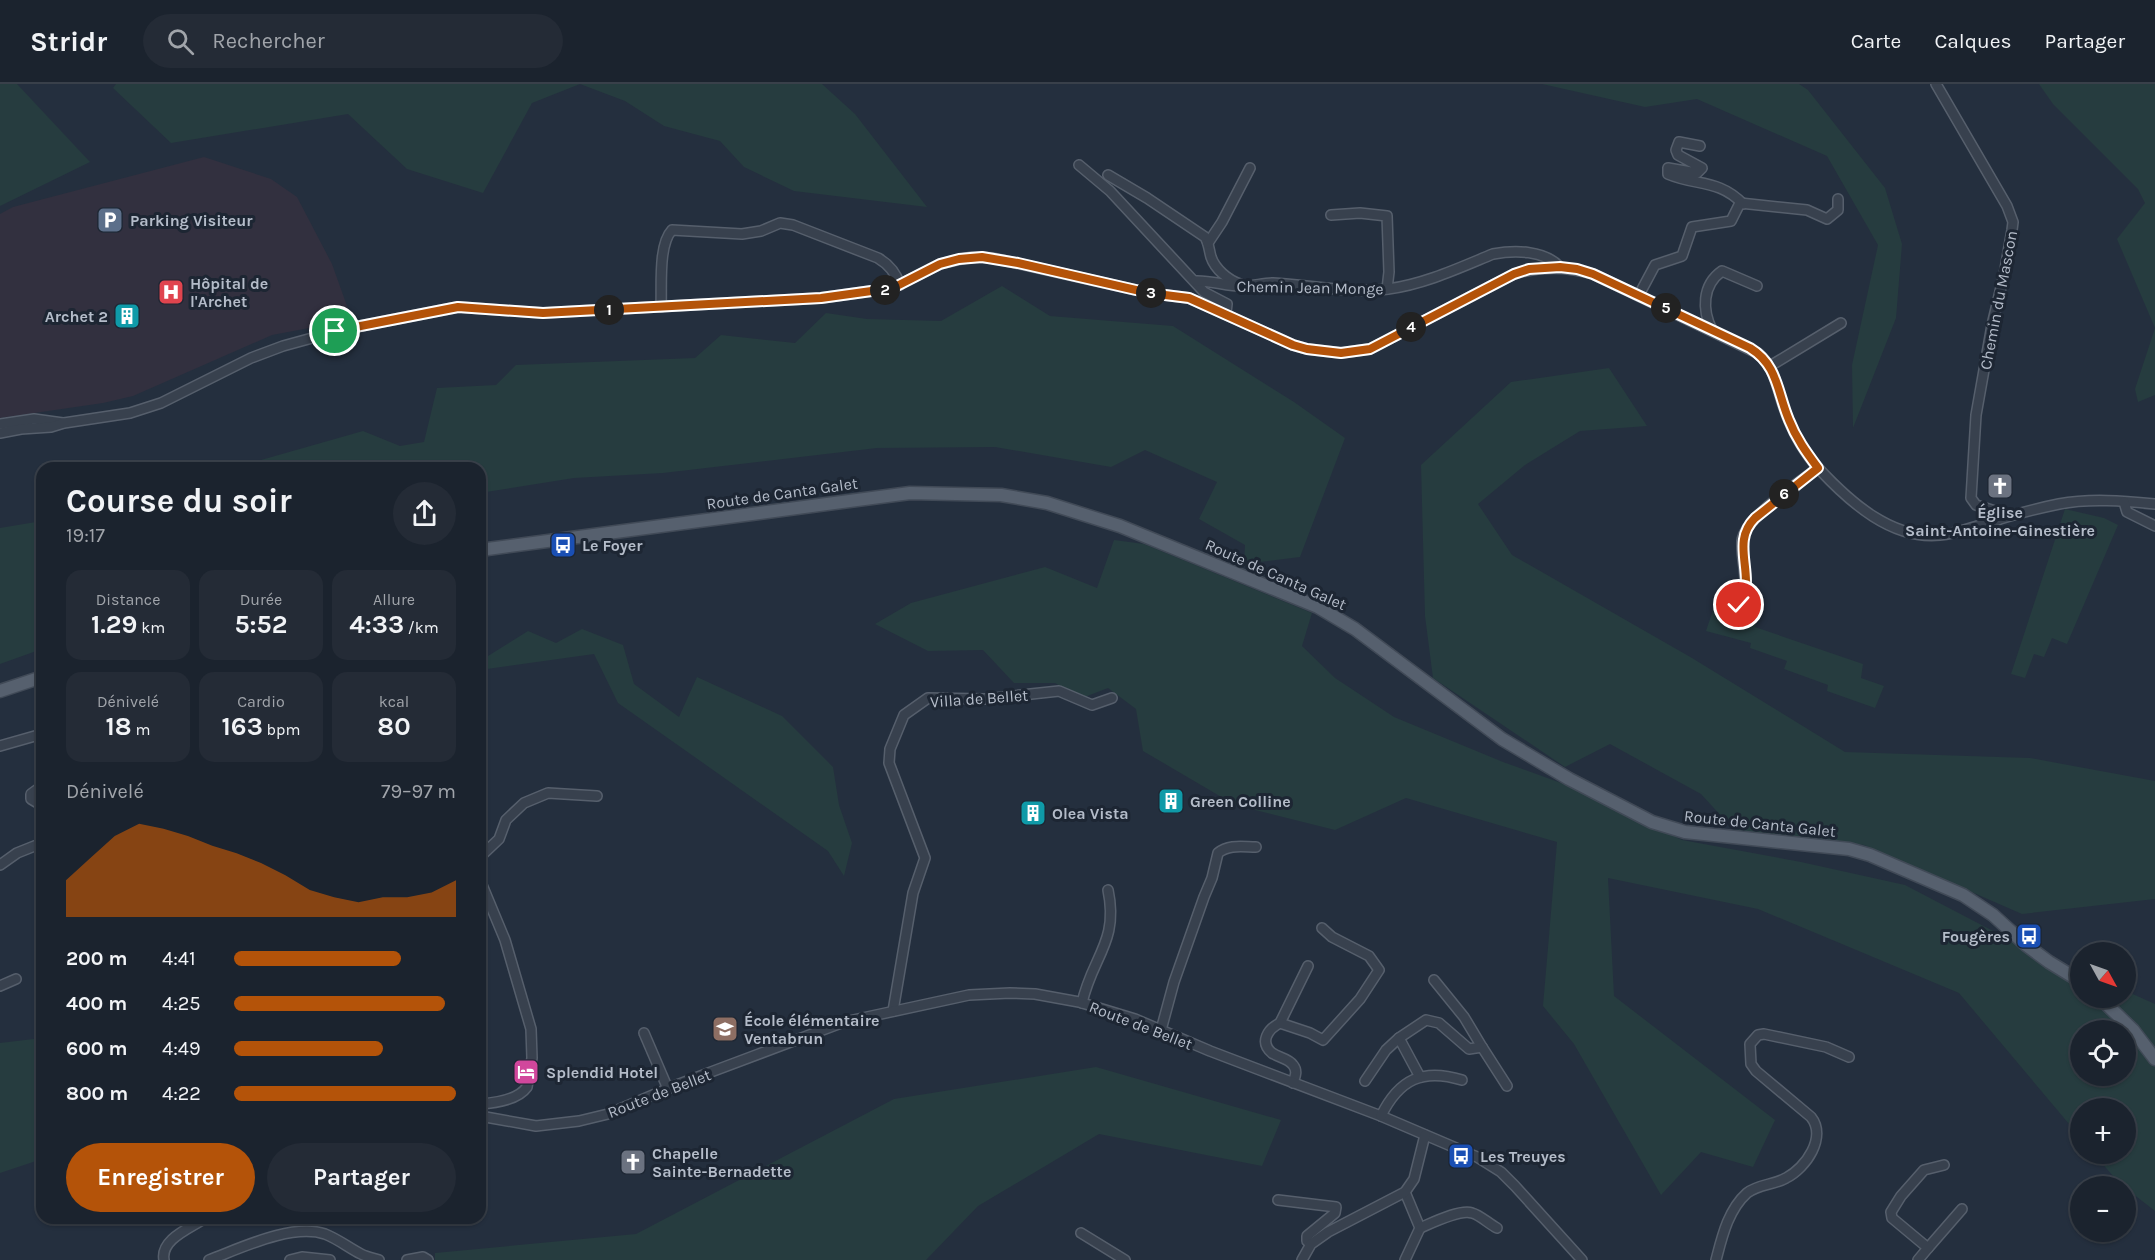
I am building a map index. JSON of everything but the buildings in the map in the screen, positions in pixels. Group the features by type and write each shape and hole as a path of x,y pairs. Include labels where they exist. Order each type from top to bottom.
{"main road":[{"name":"Route de Canta Galet","path":"486,549 909,493 1001,495 1047,503 1120,526 1318,607 1355,629 1502,739 1569,779 1652,822 1685,832 1849,849 1870,855 1970,899 1993,915 2026,945 2070,975"},
{"path":"0,691 36,679"},
{"path":"2110,1008 2133,1030 2155,1059"}],"street":[{"name":"Chemin du Mascon","path":"1936,84 2007,206 2013,222 1976,415 1971,498 1976,505 1995,511 1998,520"},
{"path":"1700,146 1678,142 1676,150 1678,154 1702,168 1696,173 1668,168 1668,174 1678,179 1724,189 1743,204"},
{"path":"1079,165 1110,191 1204,292 1227,304 1226,313"},
{"path":"1208,243 1222,222 1250,168"},
{"path":"1108,175 1205,237 1211,259 1222,273 1234,282 1245,286"},
{"path":"1639,296 1655,265 1682,256 1692,227 1731,221 1740,203 1807,210 1827,219 1838,210 1838,199"},
{"path":"1331,215 1360,213 1388,216 1387,289"},
{"path":"661,307 663,245 672,230 742,234 761,231 780,223 793,225 878,258 888,264 900,285"},
{"name":"Chemin Jean Monge","path":"1195,281 1245,286 1271,283 1353,290 1387,289 1428,280 1503,252 1551,258 1560,267"},
{"path":"0,424 51,427 116,416 147,408 178,395 265,352 335,331 458,307 543,313 821,298 884,290 900,285 940,264 959,259 993,258 1149,293 1189,298 1293,345 1341,353 1370,349 1514,274 1529,269 1560,267 1593,274 1759,354 1770,366 1796,436 1818,468 1873,516 1906,532 1940,535 2062,503 2093,501 2155,504"},
{"path":"1712,330 1704,309 1714,277 1722,271 1757,286"},
{"path":"1770,366 1841,323"},
{"path":"0,433 22,424"},
{"path":"1739,605 1746,583 1742,540 1746,528 1755,518 1818,468"},
{"path":"2124,502 2127,512 2152,525"},
{"path":"2139,503 2142,514 2152,525"},
{"name":"Villa de Bellet","path":"893,1011 913,893 925,858 889,763 890,750 904,715 928,698 985,699 1059,691 1092,705 1112,698"},
{"path":"0,746 36,736"},
{"path":"36,791 31,799 36,801"},
{"path":"486,851 499,838 506,820 524,803 548,793 597,796"},
{"path":"0,865 17,853 36,845"},
{"path":"1161,1030 1174,982 1212,878 1218,853 1234,847 1256,847"},
{"path":"1082,1003 1090,975 1102,953 1110,931 1111,907 1108,890"},
{"path":"486,903 506,940 531,1029 533,1047 527,1087 524,1091 513,1097 486,1103"},
{"path":"1280,1023 1323,1040 1360,999 1379,970 1369,956 1332,937 1322,928"},
{"path":"1293,1083 1296,1075 1294,1065 1270,1052 1266,1036 1272,1027 1280,1023 1308,966"},
{"path":"0,986 16,979"},
{"path":"1434,980 1464,1017 1507,1086"},
{"name":"Route de Bellet","path":"486,1117 536,1126 579,1121 608,1114 844,1022 969,995 1035,994 1082,1003 1135,1019 1381,1116 1477,1157 1501,1172 1582,1260"},
{"path":"1365,1081 1386,1050 1426,1020 1439,1023 1468,1049 1482,1047"},
{"path":"644,1033 668,1089"},
{"path":"1716,1260 1725,1228 1743,1198 1756,1188 1785,1179 1795,1172 1805,1161 1817,1136 1815,1123 1811,1117 1756,1071 1751,1064 1750,1044 1758,1035 1764,1034 1826,1047 1849,1057"},
{"path":"1399,1038 1420,1077"},
{"path":"1381,1116 1389,1101 1403,1086 1420,1077 1444,1074 1462,1080"},
{"path":"1302,1260 1311,1244 1328,1232 1405,1192 1414,1179 1425,1135"},
{"path":"1928,1248 1892,1218 1891,1212 1901,1196 1924,1170 1944,1165"},
{"path":"1405,1192 1420,1228"},
{"path":"1278,1200 1336,1208 1335,1214 1308,1236 1307,1241 1311,1244"},
{"path":"1918,1260 1962,1209"},
{"path":"1405,1260 1420,1228 1440,1219 1472,1213 1497,1228"},
{"path":"164,1260 163,1252 168,1242 196,1224"},
{"path":"209,1260 249,1245 300,1231 323,1233 363,1255 379,1260"},
{"path":"1081,1233 1125,1260"},
{"path":"290,1260 302,1257 330,1260"},
{"path":"407,1260 423,1257 428,1260"}],"shaded area":[{"name":"Hôpital de l'Archet","path":"204,157 271,179 297,197 332,264 352,320 272,335 133,396 103,403 0,418 0,214 13,207"}],"green space":[{"path":"0,84 17,84 90,162 0,206"},
{"path":"116,84 580,84 532,103 483,193 407,169 348,114 171,143 113,88"},
{"path":"580,84 822,84 855,114 927,207 794,191 744,167 720,141 664,126 625,101"},
{"path":"1542,84 1799,84 1808,90 1885,188 1902,244 1896,318 1853,428 1852,365 1878,245 1827,156 1697,99 1645,107"},
{"path":"2039,84 2155,84 2155,328 2117,239 2145,203 2138,189 2053,104"},
{"path":"1002,286 1050,316 1173,326 1294,402 1345,438 1300,557 1244,564 1245,545 1199,519 1217,482 1145,450 1111,467 995,447 877,448 663,473 574,478 486,492 486,462 254,462 363,431 400,446 424,442 437,388 496,385 516,365 695,358 721,335 795,343 826,313 867,319 941,321"},
{"path":"2155,328 2155,395 2138,402 2135,389"},
{"path":"1609,368 1647,426 1580,431 1525,465 1478,504 1512,555 1692,658 1845,752 2030,758 2155,781 2155,899 2022,914 1864,845 1734,830 1701,794 1610,744 1565,767 1433,678 1425,616 1421,465 1511,382"},
{"path":"2065,509 2104,518 2118,525 2067,644 2052,638 2044,657 2034,654 2025,678 2011,674"},
{"path":"36,522 36,651 0,664 0,528"},
{"path":"1114,540 1144,544 1312,613 1302,646 1335,678 1394,717 1503,762 1572,787 1682,840 1801,862 1905,885 2016,943 2049,969 2070,971 2070,1008 2136,1008 2136,995 2155,1004 2155,1211 2136,1196 2136,1176 2113,1176 2103,1164 2136,1164 2136,1098 2070,1098 2070,1125 1959,993 1758,909 1608,878 1614,996 1775,1120 1753,1167 1701,1152 1661,1195 1574,1044 1543,1006 1557,842 1406,798 1335,830 1235,805 1143,751 1136,709 1108,688 1082,698 1055,683 1014,683 983,650 928,651 875,624 911,603 1045,567 1097,588"},
{"path":"1713,610 1744,612 1759,618 1755,627 1863,664 1861,678 1884,686 1875,708 1827,691 1828,685 1784,669 1787,661 1750,648 1751,643 1706,631"},
{"path":"582,629 623,645 634,684 679,717 697,677 782,716 833,767 839,805 852,843 844,876 828,851 618,703 594,654 486,669 486,657 528,631 556,643"},
{"path":"36,1039 36,1161 0,1173 0,1043"},
{"path":"1096,1067 1281,1120 1262,1166 1099,1134 978,1206 926,1260 435,1260 435,1253 636,1234 894,1099"}],"place":[{"name":"Parking Visiteur","path":"110,220"},
{"name":"Hôpital de l'Archet","path":"171,292"},
{"name":"Archet 2","path":"127,316"},
{"name":"Église Saint-Antoine-Ginestière","path":"2000,486"},
{"name":"Le Foyer","path":"563,545"},
{"name":"Green Colline","path":"1171,801"},
{"name":"Olea Vista","path":"1033,813"},
{"name":"Fougères","path":"2029,936"},
{"name":"École élémentaire Ventabrun","path":"725,1029"},
{"name":"Splendid Hotel","path":"526,1072"},
{"name":"Les Treuyes","path":"1461,1156"},
{"name":"Chapelle Sainte-Bernadette","path":"633,1162"}],"route":[{"path":"335,331 458,307 543,313 821,298 893,288 940,264 959,259 982,257 1149,293 1189,298 1229,314 1293,345 1341,353 1370,349 1514,274 1544,267 1577,269 1593,274 1750,348 1765,359 1770,366 1796,436 1818,468 1755,518 1746,528 1742,540 1746,583 1739,605"}]}
